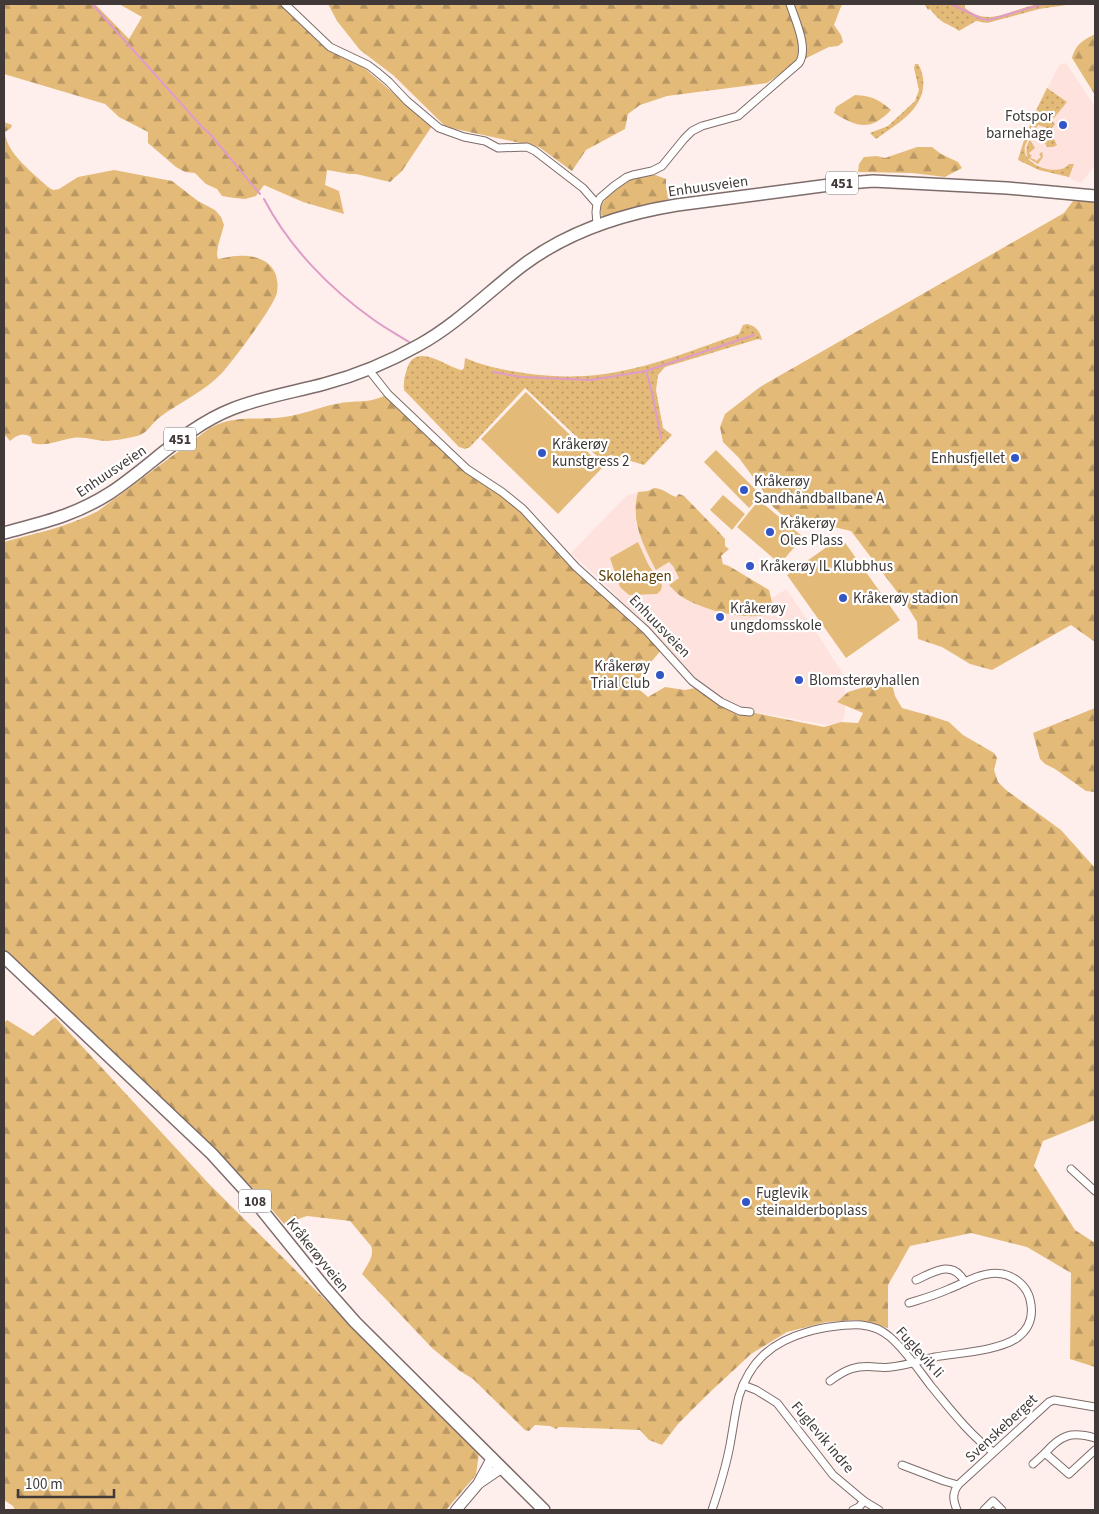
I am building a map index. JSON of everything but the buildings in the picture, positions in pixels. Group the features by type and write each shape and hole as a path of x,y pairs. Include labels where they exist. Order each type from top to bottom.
{"main road":[{"name":"Enhuusveien","path":"4,533 53,521 87,507 111,492 204,423 232,409 256,400 326,384 369,370 404,353 432,337 544,250 569,236 597,224 659,208 852,182 892,181 1095,196"},
{"name":"Kråkerøyveien","path":"4,957 212,1154 253,1199 349,1315 544,1510"},
{"path":"456,1510 478,1484 492,1458"},
{"path":"478,1484 501,1468"}],"street":[{"path":"285,4 330,46 376,71 439,128 464,137 485,141 498,148 526,148 535,151 583,188 597,204"},
{"path":"597,224 597,204 604,194 627,177 652,171 662,166 692,131 702,126 728,120 742,113 799,64 804,48 790,4"},
{"name":"Enhuusveien","path":"369,370 388,394 467,469 502,492 523,509 576,567 646,630 692,681 721,702 740,711 750,712"},
{"path":"1071,1169 1095,1191"},
{"path":"916,1280 942,1270 952,1269 960,1274 965,1282"},
{"path":"830,1381 842,1372 859,1366 893,1367 1005,1345 1022,1334 1027,1328 1032,1314 1029,1294 1023,1285 1017,1280 997,1273 986,1274 948,1290 909,1303"},
{"name":"Fuglevik li","path":"712,1510 730,1446 739,1398 750,1371 764,1353 782,1341 825,1327 852,1324 866,1325 888,1335 914,1362 966,1427 993,1452"},
{"name":"Fuglevik indre","path":"743,1386 756,1390 777,1403 833,1475 864,1501 879,1510"},
{"name":"Svenskeberget","path":"958,1485 1049,1402 1054,1400 1065,1401 1095,1407"},
{"path":"1033,1464 1054,1443 1070,1434 1095,1438"},
{"path":"1045,1453 1069,1474 1095,1450"},
{"path":"902,1465 958,1485 954,1492 954,1503 957,1510"},
{"path":"853,1510 864,1501"},
{"path":"984,1510 993,1501 1002,1510"}],"shaded area":[{"name":"Fotspor barnehage","path":"1066,63 1095,107 1095,165 1081,183 1071,178 1039,170 1018,160 1033,115 1060,64"},
{"name":"Kråkerøy ungdomsskole","path":"638,492 635,513 637,529 656,570 669,562 771,599 786,589 845,677 845,715 841,722 827,725 742,710 722,700 690,676 666,646 571,553 626,496"}],"green space":[{"path":"4,4 95,4 129,39 142,17 119,4 282,4 330,48 356,61 432,126 402,171 390,182 327,170 325,185 339,191 344,214 303,202 264,185 256,196 245,199 222,196 217,189 206,184 195,173 185,172 176,167 148,143 148,132 119,117 105,104 4,74"},
{"path":"328,4 842,4 834,25 841,35 843,42 838,46 829,47 794,64 767,83 667,96 640,105 628,114 625,129 586,150 572,171 539,147 446,127 393,75 360,50 337,21"},
{"path":"926,4 965,4 965,8 975,14 993,17 1041,4 1073,4 1039,9 987,23 976,21 959,31 942,22 930,9 928,10"},
{"path":"1095,34 1095,95 1072,58 1075,49 1080,43"},
{"path":"915,64 918,64 923,78 923,89 920,98 909,114 876,139 870,133 888,126 915,101 919,90 914,68"},
{"path":"1047,88 1067,102 1051,120 1055,124 1051,130 1038,125 1036,128 1032,126 1030,130 1034,133 1026,143 1025,152 1036,165 1045,169 1055,170 1069,164 1074,164 1069,177 1039,170 1018,160 1031,124"},
{"path":"855,95 874,99 891,110 877,121 864,125 850,122 834,113 836,107"},
{"path":"4,122 12,125 5,132 15,155 53,190 59,189 78,177 114,170 172,181 198,201 215,210 221,217 224,225 218,246 218,259 235,256 254,257 268,263 276,275 277,292 275,298 253,333 222,373 200,391 160,417 146,432 140,435 107,441 77,438 48,444 37,444 32,443 31,437 23,434 10,441 4,434"},
{"path":"1043,129 1051,133 1057,145 1047,147 1040,134 1030,140"},
{"path":"1030,140 1035,148 1029,153 1032,156 1030,157 1036,161 1041,157 1039,154 1042,152 1043,157 1038,164 1028,158 1027,149"},
{"path":"917,147 932,147 941,154 958,162 962,168 945,177 912,173 858,172 859,164 864,157 877,156 885,158"},
{"path":"650,173 666,179 669,199 605,218 601,215 600,207 609,194 633,178"},
{"path":"1076,197 1095,199 1095,642 1071,625 992,670 970,664 942,647 918,639 917,622 904,601 851,531 782,515 770,504 764,492 739,458 723,442 720,427 725,414 760,387 1064,213"},
{"path":"747,324 757,329 762,340 758,339 665,367 658,375 656,390 663,428 672,435 644,465 611,455 600,459 525,388 470,447 465,449 459,447 404,390 404,378 408,366 413,359 419,356 433,358 462,370 465,358 494,367 524,373 554,376 585,376 624,371 682,354 739,334 743,325"},
{"name":"Kråkerøy kunstgress 2","path":"526,392 603,467 558,514 481,439"},
{"path":"388,394 467,469 502,492 663,648 646,668 635,686 648,697 665,687 685,690 700,687 721,702 750,712 824,727 841,722 858,723 863,713 837,702 848,692 891,679 895,696 902,708 949,722 963,735 994,753 997,758 994,770 998,782 1006,790 1061,830 1095,868 1095,1120 1043,1141 1034,1166 1075,1230 1095,1243 1095,1367 1070,1359 1071,1273 1027,1247 971,1233 910,1246 888,1285 888,1328 856,1320 826,1322 787,1332 751,1354 678,1424 662,1445 649,1440 640,1430 559,1427 556,1429 550,1426 535,1425 529,1431 525,1430 473,1379 432,1348 362,1274 370,1260 372,1250 371,1246 350,1221 307,1216 284,1224 259,1194 4,950 4,542 64,525 98,511 210,428 219,424 237,419 291,416 336,404 374,400"},
{"path":"716,450 761,495 749,508 704,462"},
{"path":"654,488 661,489 676,497 679,494 684,496 717,530 725,539 725,546 729,549 721,556 723,564 769,590 772,602 771,612 762,615 740,616 715,611 684,598 669,585 679,578 673,566 669,562 656,570 642,542 637,523 636,503 638,492"},
{"path":"723,495 745,514 732,530 710,510"},
{"name":"Kråkerøy Oles Plass","path":"759,500 803,537 780,564 737,527"},
{"name":"Kråkerøy stadion","path":"841,537 900,620 846,658 787,575"},
{"name":"Skolehagen","path":"638,542 648,564 662,585 661,590 657,594 629,595 620,587 610,558"},
{"path":"1095,708 1095,792 1086,791 1045,764 1040,759 1033,733"},
{"path":"55,1017 210,1185 479,1453 476,1475 446,1510 15,1510 13,1506 4,1500 4,1023 7,1020 33,1036"}],"waterway":[{"path":"92,4 210,134 260,194"},
{"path":"951,4 982,19 989,20 1043,4"},
{"path":"264,199 274,217 298,250 326,281 374,320 409,342"},
{"path":"493,372 521,377 591,380 646,371 754,335"},
{"path":"646,371 661,438"}],"place":[{"name":"Fotspor barnehage","path":"1063,125"},
{"name":"Kråkerøy kunstgress 2","path":"542,453"},
{"name":"Enhusfjellet","path":"1015,458"},
{"name":"Kråkerøy Sandhåndballbane A","path":"744,490"},
{"name":"Kråkerøy Oles Plass","path":"770,532"},
{"name":"Kråkerøy IL Klubbhus","path":"750,566"},
{"name":"Kråkerøy stadion","path":"843,598"},
{"name":"Kråkerøy ungdomsskole","path":"720,617"},
{"name":"Kråkerøy Trial Club","path":"660,675"},
{"name":"Blomsterøyhallen","path":"799,680"},
{"name":"Fuglevik steinalderboplass","path":"746,1202"}]}
